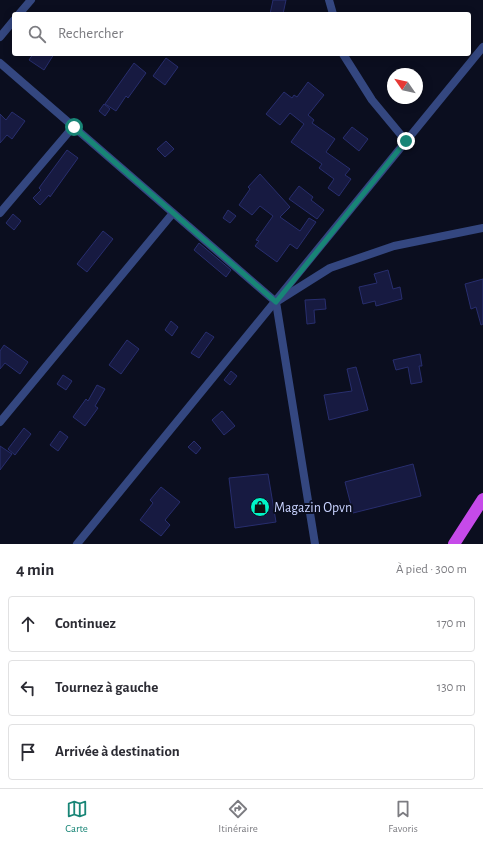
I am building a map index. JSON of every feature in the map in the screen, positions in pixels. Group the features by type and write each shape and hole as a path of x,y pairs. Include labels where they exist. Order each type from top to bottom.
{"highway":[{"path":"454,544 483,498"}],"street":[{"path":"21,12 31,0"},
{"path":"329,0 332,12"},
{"path":"0,37 12,22"},
{"path":"77,544 483,47"},
{"path":"344,56 372,100 406,141"},
{"path":"0,63 276,302 315,544"},
{"path":"0,213 74,127"},
{"path":"0,422 173,213"},
{"path":"276,302 330,268 394,246 483,228"}],"building":[{"path":"273,0 286,0 283,12 270,12"},
{"path":"32,56 53,56 44,70 29,60"},
{"path":"166,58 178,67 165,85 153,76"},
{"path":"134,63 146,73 128,98 126,96 116,111 105,104"},
{"path":"308,82 324,95 308,115 314,120 312,123 335,139 326,152 350,169 345,175 351,179 339,196 328,188 334,179 319,168 322,164 291,142 304,124 290,113 280,125 266,114 284,92 292,98 294,95 297,97"},
{"path":"104,104 110,109 105,116 99,111"},
{"path":"12,112 25,121 12,139 7,135 0,143 0,114 6,120"},
{"path":"352,127 368,139 359,151 343,138"},
{"path":"166,141 174,149 165,157 157,149"},
{"path":"67,150 78,158 50,197 49,195 40,205 33,198 41,190 39,188"},
{"path":"260,174 290,207 280,217 300,231 309,218 316,222 297,249 290,244 277,262 255,246 259,241 256,240 273,216 260,206 252,215 239,205 250,189 248,187"},
{"path":"299,186 313,197 311,200 324,210 317,219 289,199"},
{"path":"228,210 236,216 230,223 223,218"},
{"path":"13,214 21,221 14,230 6,223"},
{"path":"103,231 113,239 87,272 77,264"},
{"path":"199,243 231,270 226,277 194,250"},
{"path":"388,270 393,289 400,287 402,299 376,306 375,301 363,304 359,287 377,283 374,274"},
{"path":"483,279 483,324 481,325 476,307 471,309 465,284"},
{"path":"325,299 326,309 314,310 315,323 307,324 305,300"},
{"path":"171,321 178,327 172,336 165,330"},
{"path":"206,332 214,337 199,358 191,353"},
{"path":"127,340 139,349 121,374 109,365"},
{"path":"4,345 28,362 20,374 5,363 0,369 0,351"},
{"path":"420,354 422,366 419,366 422,382 411,384 408,367 396,370 393,360"},
{"path":"356,367 368,410 329,420 324,395 352,391 347,369"},
{"path":"231,371 237,376 230,385 224,380"},
{"path":"63,375 72,381 66,390 57,384"},
{"path":"97,385 105,389 95,406 98,408 85,426 73,417 86,399 88,401"},
{"path":"222,411 235,426 224,435 212,420"},
{"path":"24,428 31,434 15,455 8,449"},
{"path":"60,431 68,437 58,451 50,445"},
{"path":"194,441 201,448 196,454 188,447"},
{"path":"0,446 12,454 0,470"},
{"path":"413,464 421,496 353,513 345,482"},
{"path":"268,474 276,522 235,528 229,478"},
{"path":"161,487 180,502 165,520 170,525 161,536 140,520 153,503 150,500"}],"place":[{"name":"Magazin Opvn","path":"260,507"}],"route":[{"path":"74,127 276,302 406,141"}]}
